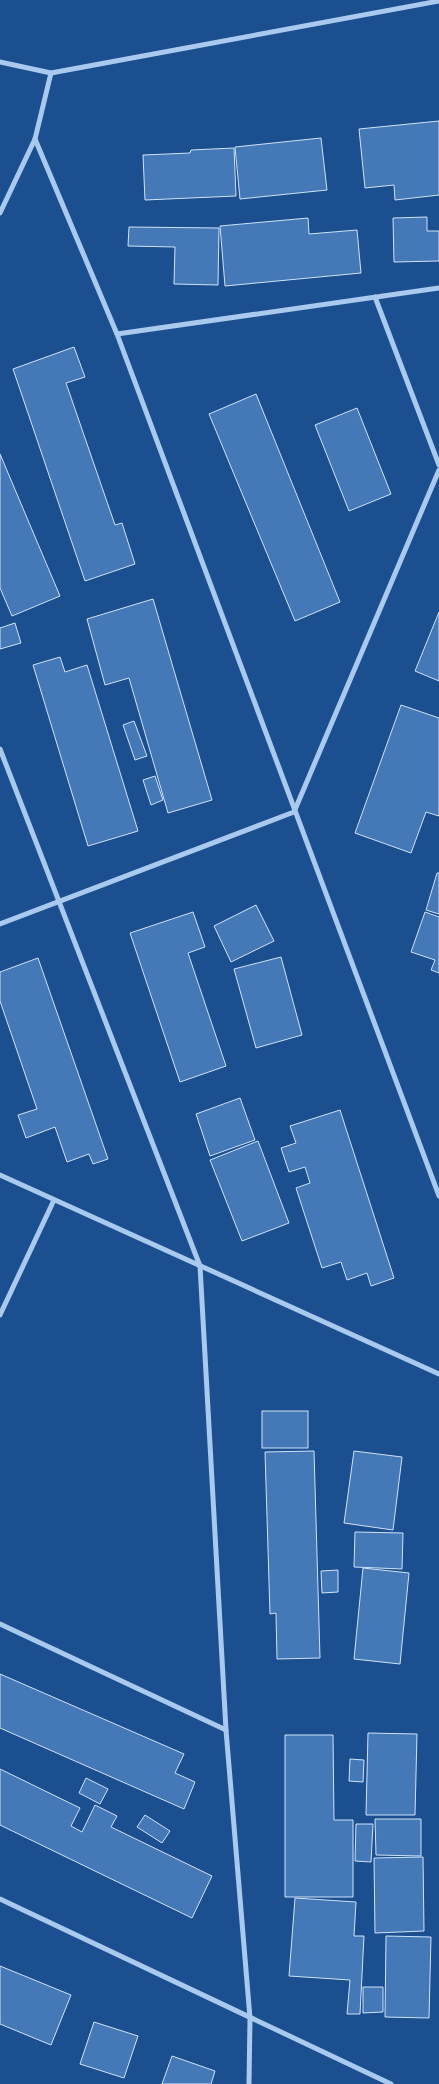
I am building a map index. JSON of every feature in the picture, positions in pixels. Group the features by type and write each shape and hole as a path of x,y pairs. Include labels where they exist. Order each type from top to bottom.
{"street":[{"path":"0,62 12,63 51,73 439,1"},
{"path":"0,213 35,139 51,73"},
{"path":"35,139 117,334 439,1196"},
{"path":"117,334 439,288"},
{"path":"375,297 439,465"},
{"path":"0,924 294,812 439,470"},
{"path":"0,749 200,1266 226,1730 250,2018 249,2084"},
{"path":"0,1175 439,1374"},
{"path":"0,1315 54,1200"},
{"path":"0,1624 226,1730"},
{"path":"0,1899 391,2084"}],"building":[{"path":"439,121 439,195 395,200 394,185 365,188 359,129"},
{"path":"321,138 327,190 240,199 235,147"},
{"path":"234,148 236,196 145,200 143,155 190,153 191,150"},
{"path":"427,217 427,231 439,231 439,261 394,262 393,218"},
{"path":"308,218 309,234 357,230 361,273 225,286 220,226"},
{"path":"129,227 219,228 218,285 174,284 175,247 128,246"},
{"path":"74,347 85,377 66,383 115,525 122,523 135,564 85,581 13,369"},
{"path":"256,394 340,602 295,621 209,414"},
{"path":"357,408 391,494 349,511 315,425"},
{"path":"0,454 60,596 12,616 0,588"},
{"path":"153,599 212,800 168,813 129,678 105,685 87,619"},
{"path":"439,612 439,681 415,671"},
{"path":"15,623 21,643 0,649 0,628"},
{"path":"60,657 65,672 87,665 138,831 88,846 33,665"},
{"path":"401,705 439,718 439,816 426,812 411,853 355,833"},
{"path":"134,721 147,756 135,760 123,725"},
{"path":"155,776 163,800 151,805 143,780"},
{"path":"437,873 439,873 439,914 426,910"},
{"path":"256,905 274,941 231,962 214,926"},
{"path":"193,912 205,947 188,953 226,1066 180,1082 130,933"},
{"path":"425,912 439,917 439,973 431,970 435,960 411,952"},
{"path":"281,957 302,1035 256,1048 234,969"},
{"path":"38,958 108,1159 93,1164 89,1154 67,1162 55,1127 26,1138 18,1115 37,1109 0,1001 0,972"},
{"path":"240,1098 255,1140 210,1156 196,1114"},
{"path":"340,1110 394,1278 371,1286 367,1273 347,1280 341,1262 322,1268 296,1188 310,1183 305,1167 289,1172 281,1148 296,1143 290,1126"},
{"path":"258,1141 289,1223 242,1241 210,1160"},
{"path":"262,1411 308,1411 308,1448 262,1448"},
{"path":"314,1451 320,1658 277,1659 276,1613 270,1614 265,1452"},
{"path":"354,1451 402,1457 393,1530 344,1523"},
{"path":"355,1532 403,1533 402,1569 354,1567"},
{"path":"363,1568 409,1573 400,1664 354,1659"},
{"path":"338,1570 338,1592 322,1593 321,1571"},
{"path":"0,1674 184,1754 175,1773 195,1782 184,1809 0,1728"},
{"path":"368,1733 417,1734 415,1815 366,1815"},
{"path":"285,1735 333,1735 334,1820 353,1820 353,1897 285,1897"},
{"path":"350,1759 364,1760 363,1782 349,1781"},
{"path":"0,1769 80,1808 71,1826 82,1832 95,1805 117,1816 111,1827 212,1876 192,1918 0,1825"},
{"path":"86,1778 108,1789 100,1804 79,1793"},
{"path":"145,1815 170,1831 162,1843 137,1827"},
{"path":"375,1819 421,1819 421,1856 376,1855"},
{"path":"356,1824 373,1824 371,1862 355,1861"},
{"path":"423,1857 424,1931 375,1933 374,1858"},
{"path":"295,1898 356,1902 354,1936 364,1936 360,2014 347,2014 350,1980 289,1976"},
{"path":"386,1936 431,1937 429,2018 385,2017"},
{"path":"0,1966 71,1995 51,2045 0,2024"},
{"path":"363,1987 383,1987 383,2012 363,2013"},
{"path":"94,2022 138,2036 124,2078 80,2064"},
{"path":"172,2056 215,2071 211,2084 162,2084"}]}
